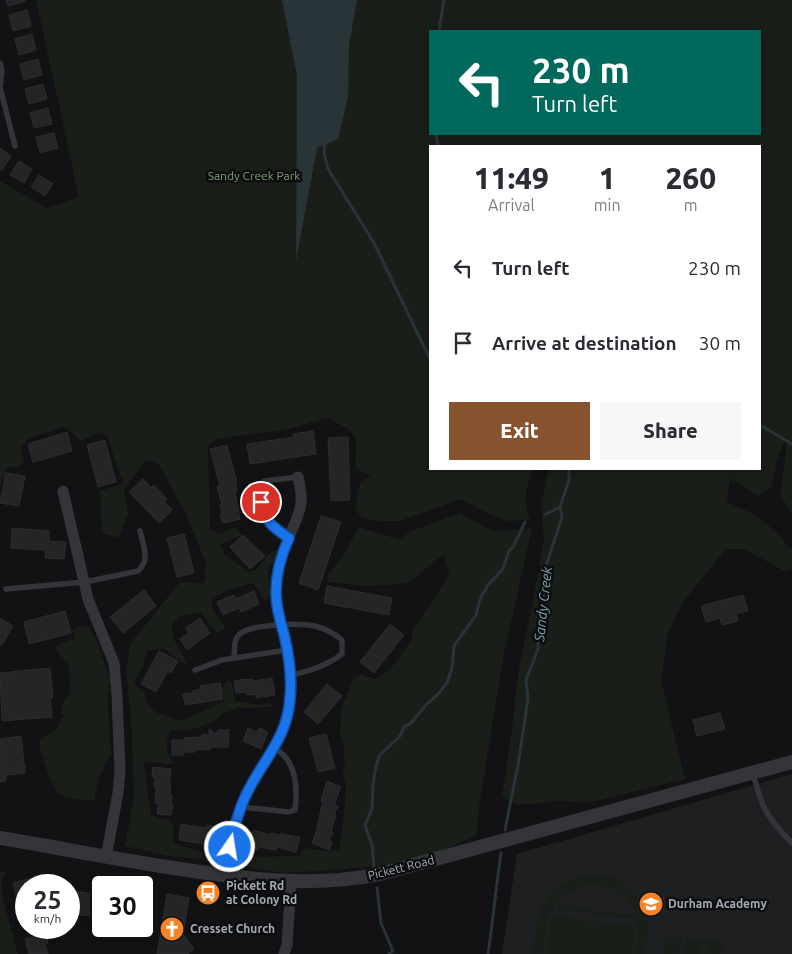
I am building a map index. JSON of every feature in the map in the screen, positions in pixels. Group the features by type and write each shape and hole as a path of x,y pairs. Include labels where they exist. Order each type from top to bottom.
{"street":[{"path":"227,876 230,847 241,806 256,777 275,748 285,726 289,709 291,675 280,624 276,582 283,551 301,504 302,493 298,477"},
{"path":"63,491 88,599 114,663 120,770 118,793 106,857"},
{"name":"Pickett Road","path":"0,838 227,876 291,882 346,880 380,874 792,762"},
{"path":"284,954 287,945 291,882"}],"lane":[{"path":"0,63 2,71 0,87 15,146"},
{"path":"289,538 272,526 266,519 261,502 260,487 264,481 298,477"},
{"path":"6,590 85,582 138,571 144,565 146,558 140,531"},
{"path":"234,658 235,640 241,633 280,624 314,626 334,633 342,640 342,654 331,662 310,671 291,675"},
{"path":"195,670 222,660 287,650"},
{"path":"241,806 289,812 295,810 297,795 294,776 288,760 275,748"},
{"path":"753,773 762,806 767,816 792,843"}],"shaded area":[{"path":"282,0 357,0 349,45 348,97 338,139 317,148 296,261 297,76"},
{"name":"Durham Academy","path":"792,774 792,954 502,954 517,854"}],"green space":[{"name":"Sandy Creek Park","path":"36,0 792,0 792,513 780,495 787,434 777,461 772,487 758,496 730,478 727,502 757,516 792,548 792,569 786,572 744,549 726,549 683,602 668,633 661,680 685,779 588,803 561,801 519,805 502,797 519,668 544,539 541,503 549,470 761,470 761,145 429,145 429,470 534,470 526,494 526,507 530,520 507,521 461,499 400,521 380,521 362,518 355,509 360,482 371,476 360,471 355,466 356,440 354,435 345,427 327,418 285,430 215,439 208,446 210,529 219,534 236,527 241,535 220,545 225,555 248,571 256,570 267,556 277,549 276,560 268,569 270,596 265,601 253,583 228,590 212,598 213,610 226,628 216,633 201,612 180,616 172,624 173,638 185,659 186,665 164,649 147,651 142,669 134,683 144,693 148,704 155,712 182,721 225,701 222,688 228,680 232,683 235,701 260,705 269,702 273,707 238,708 222,714 215,721 188,731 172,730 169,734 167,747 170,757 175,764 144,762 151,815 159,819 167,819 173,825 173,843 207,854 221,842 224,821 229,822 221,861 168,856 125,846 134,797 131,717 126,671 130,644 180,582 204,583 206,563 186,514 158,463 146,460 124,490 128,514 119,538 102,533 100,491 123,483 107,436 99,432 81,441 65,427 28,438 21,449 24,461 20,466 7,468 0,488 0,181 47,208 79,197"},
{"path":"460,513 495,531 532,528 504,653 479,807 477,835 432,854 382,867 283,873 249,867 246,861 251,857 298,856 305,848 339,851 346,787 343,773 345,763 343,743 340,732 341,709 353,679 361,674 374,679 386,672 396,662 412,639 411,633 446,581 449,573 444,555 410,582 364,586 329,582 326,578 344,554 359,527 400,540 409,532"},
{"path":"82,625 89,627 98,644 109,678 108,707 111,753 99,777 94,800 67,797 57,791 47,771 39,744 40,738 55,731 64,715 61,713 62,705 70,693 69,664 59,655 56,646 75,638 72,629"},
{"path":"0,871 6,873 1,884 4,904 18,954 0,954"},
{"path":"588,874 599,875 620,882 636,895 642,904 648,926 645,954 635,954 638,933 637,920 557,910 558,904 571,905 574,908 636,916 630,904 622,895 611,889 587,886 575,889 564,895 555,905 549,916 543,954 533,954 538,925 545,902 560,886 572,879"},
{"path":"552,916 635,927 632,954 547,954"},
{"path":"666,936 682,938 679,954 663,954"},
{"path":"686,938 702,940 700,954 684,954"},
{"path":"707,941 723,943 721,954 705,954"}],"building":[{"path":"6,0 25,0 25,1 8,6"},
{"path":"27,10 31,26 13,31 9,15"},
{"path":"32,34 36,50 19,55 15,39"},
{"path":"38,59 42,75 24,80 20,64"},
{"path":"43,84 47,99 29,104 25,89"},
{"path":"48,108 52,124 34,128 30,113"},
{"path":"54,133 58,148 40,153 36,137"},
{"path":"0,148 11,156 2,170 0,169"},
{"path":"19,161 32,169 24,183 10,175"},
{"path":"39,175 53,184 45,196 31,187"},
{"path":"313,431 316,454 250,464 247,444 294,437 293,434"},
{"path":"67,432 72,451 33,462 28,444"},
{"path":"348,437 350,500 331,501 328,438"},
{"path":"105,440 116,482 98,487 87,445"},
{"path":"227,445 237,483 235,483 237,491 235,492 240,519 223,523 220,514 222,513 220,505 222,505 217,487 220,486 210,449"},
{"path":"6,473 25,476 19,506 0,503"},
{"path":"143,479 151,488 154,485 167,499 164,502 172,510 159,523 129,492"},
{"path":"321,516 341,522 318,590 299,583"},
{"path":"12,528 49,531 49,541 66,542 64,559 45,558 46,550 11,548"},
{"path":"184,534 194,573 177,577 167,538"},
{"path":"243,535 265,556 250,569 230,547"},
{"path":"327,586 392,598 389,615 324,603"},
{"path":"144,590 156,606 123,633 110,617"},
{"path":"254,591 259,604 241,612 239,608 223,615 217,602 234,595 235,599"},
{"path":"743,595 748,611 736,614 738,621 722,625 720,618 706,622 701,606"},
{"path":"65,611 71,633 29,644 24,622"},
{"path":"0,618 13,626 2,645 0,644"},
{"path":"200,618 210,633 187,650 180,639 189,633 185,628"},
{"path":"390,624 404,635 374,673 360,662"},
{"path":"159,651 178,661 171,673 168,671 156,692 141,684"},
{"path":"50,668 53,698 50,698 52,717 2,721 0,673"},
{"path":"272,678 275,695 256,698 256,694 236,693 234,681"},
{"path":"220,683 223,699 185,705 183,694 193,693 192,691 201,689 200,686"},
{"path":"327,684 342,696 318,724 304,712"},
{"path":"720,713 725,729 697,736 693,720"},
{"path":"248,728 257,732 259,728 268,732 261,749 243,741"},
{"path":"209,730 212,730 212,733 218,733 218,730 229,730 228,747 210,747 210,750 195,749 195,752 184,752 184,755 172,755 172,740 201,737 202,734 209,735"},
{"path":"326,734 335,768 318,772 309,738"},
{"path":"21,736 25,773 6,775 6,781 0,782 0,739"},
{"path":"153,767 171,769 169,786 171,786 170,795 172,795 171,804 173,804 171,815 157,814 159,803 155,803 156,786 154,786 155,777 152,776"},
{"path":"327,781 341,787 334,805 338,806 334,814 336,815 331,831 333,832 329,840 332,842 329,850 312,843 318,827 323,801 321,801"},
{"path":"181,824 206,828 207,825 219,827 215,846 179,840"},
{"path":"253,830 271,835 271,833 300,837 296,852 277,847 276,850 259,847 258,850 248,847"},
{"path":"80,892 90,893 90,916 80,915"},
{"path":"167,894 189,898 183,934 194,949 188,954 157,954"},
{"path":"25,939 47,939 48,943 45,943 48,954 29,954"}],"waterway":[{"name":"Sandy Creek","path":"439,30 444,0"},
{"name":"Sandy Creek","path":"436,135 438,145"},
{"path":"325,141 324,153 328,169 374,243 429,357"},
{"path":"761,426 792,444"},
{"name":"Sandy Creek","path":"505,830 518,765 528,698 526,680 538,649 539,619 546,582 545,569 562,517 560,507 569,480 569,470"},
{"path":"546,514 560,507"},
{"path":"374,867 372,845 365,825 372,808 373,784 380,755 400,736 404,727 411,723 447,683 452,668 454,646 476,615 480,599 488,585 503,569 509,551 513,547 525,522"},
{"name":"Sandy Creek","path":"488,954 501,853"},
{"path":"377,888 381,923 393,951 389,954"}],"place":[{"name":"Pickett Rd at Colony Rd","path":"208,893"},
{"name":"Durham Academy","path":"651,904"},
{"name":"Cresset Church","path":"172,929"}],"route":[{"path":"230,847 238,813 256,777 273,752 285,726 290,699 291,675 289,657 280,623 276,596 279,567 289,538 272,526 266,519 261,502"}]}
